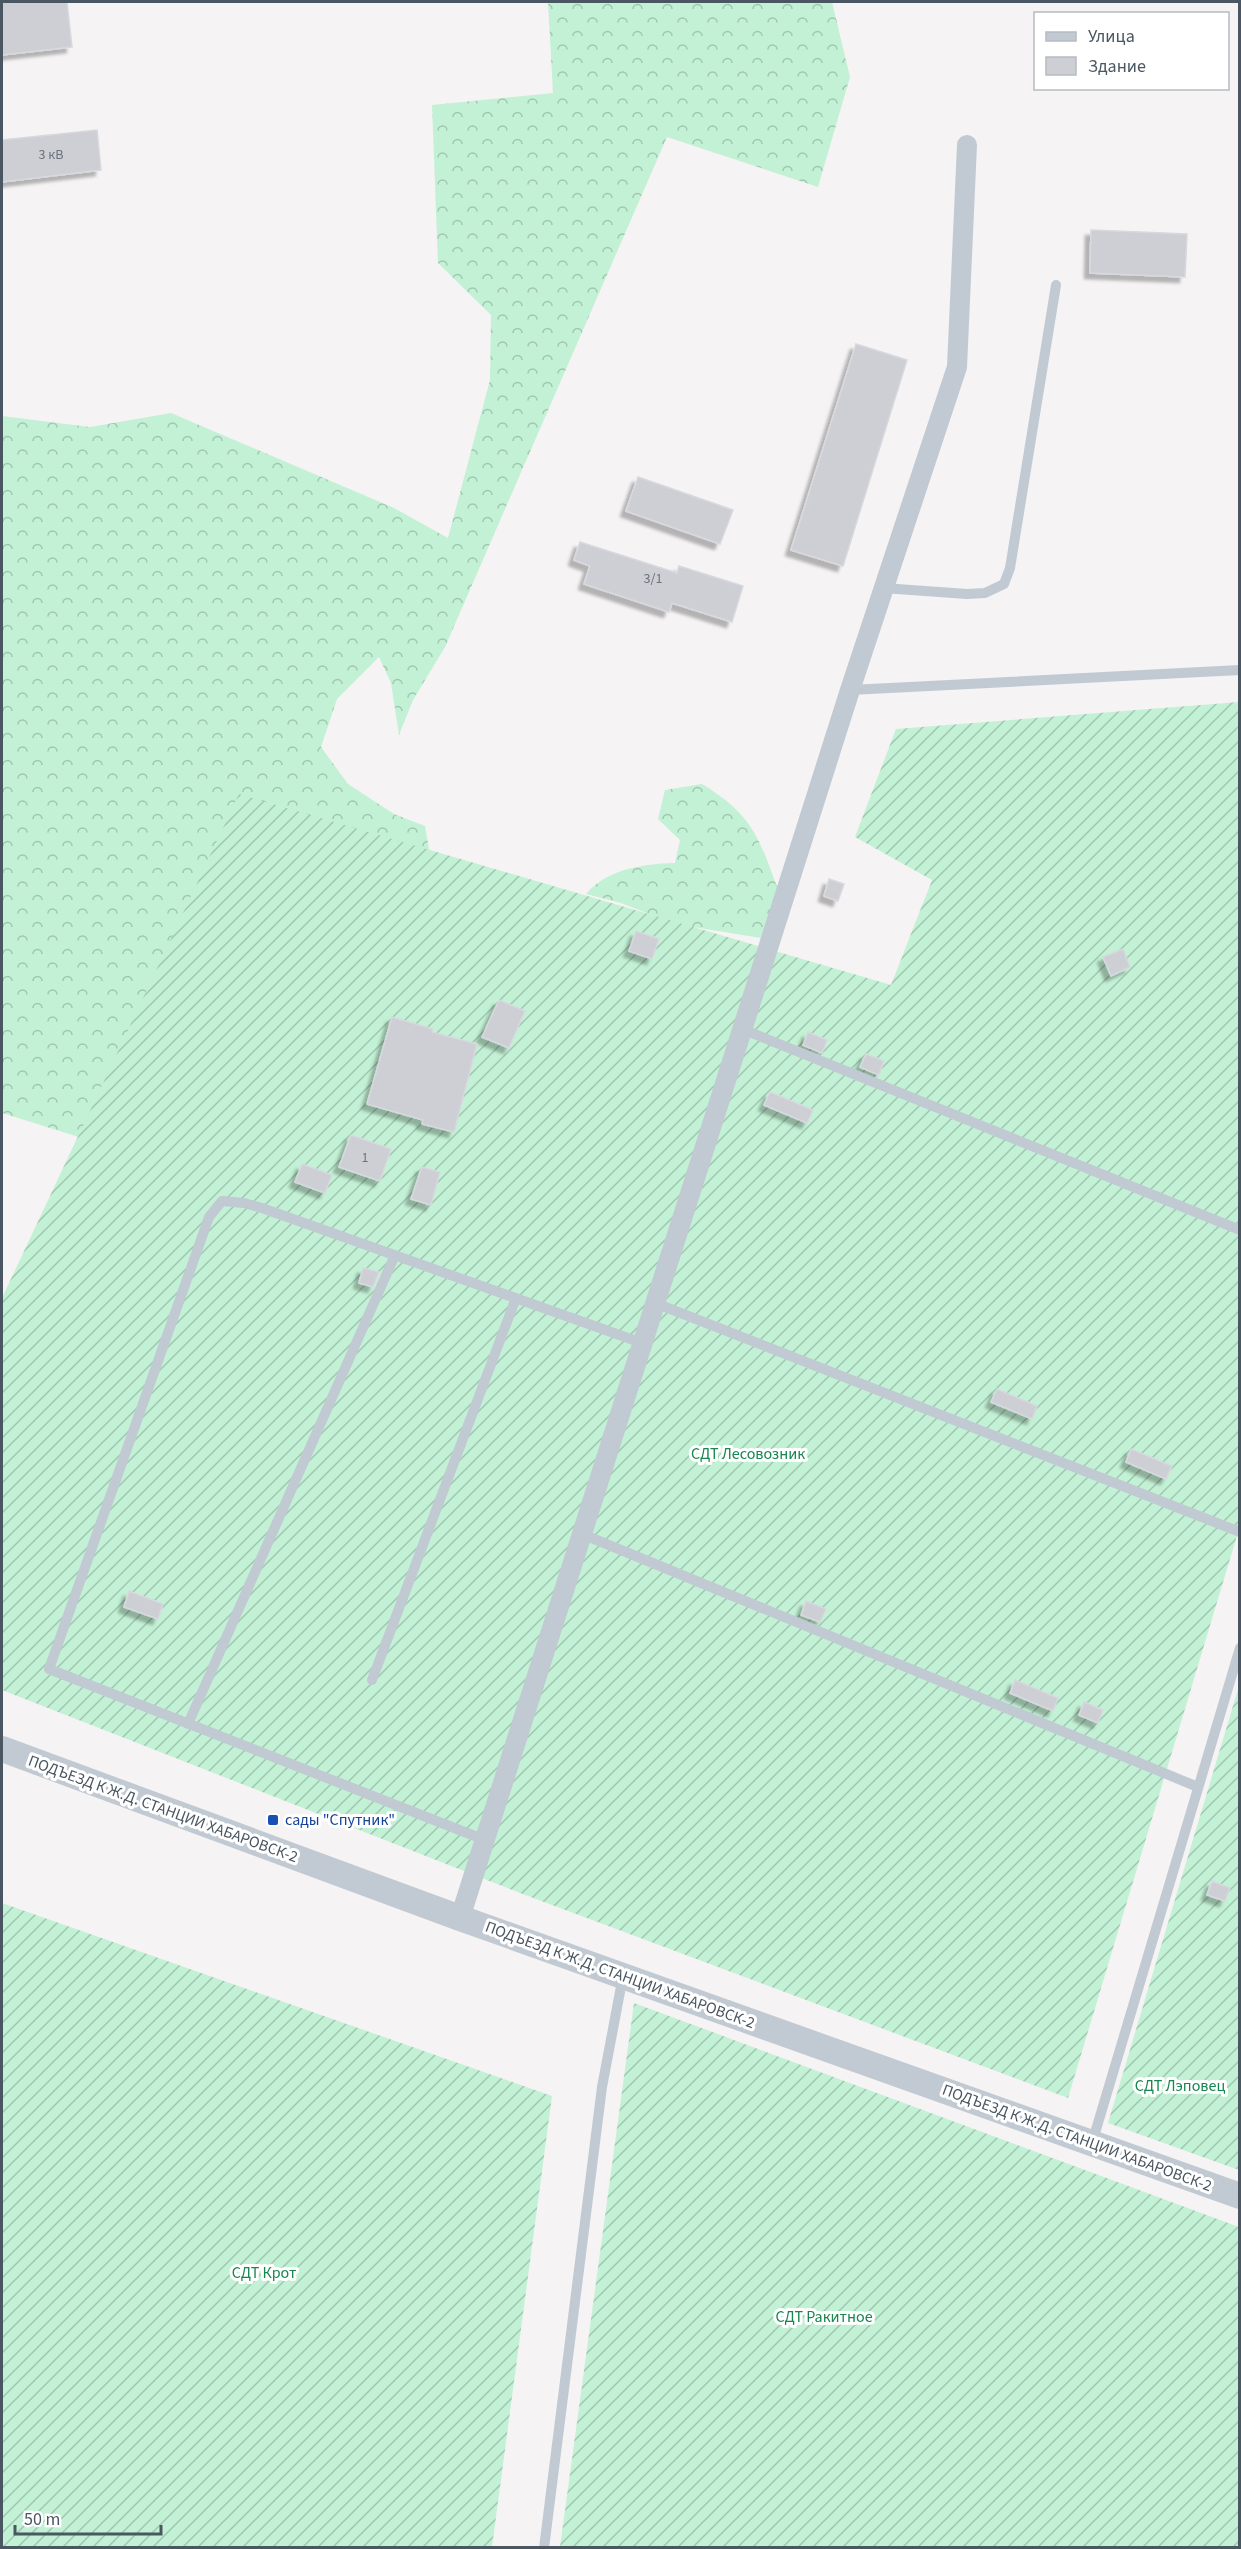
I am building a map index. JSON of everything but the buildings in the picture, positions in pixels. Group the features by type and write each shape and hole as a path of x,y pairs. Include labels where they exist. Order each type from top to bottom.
{"street":[{"path":"460,1918 850,690 957,366 967,145"},
{"name":"ПОДЪЕЗД К Ж.Д. СТАНЦИИ ХАБАРОВСК-2","path":"2,1749 460,1918 1239,2196"}],"lane":[{"path":"883,588 967,594 985,593 1004,585 1010,568 1056,285"},
{"path":"850,690 1239,670"},
{"path":"742,1029 1239,1230"},
{"path":"484,1840 49,1669 208,1216 222,1201 244,1203 642,1343"},
{"path":"188,1724 394,1255"},
{"path":"372,1680 516,1298"},
{"path":"655,1302 1239,1532"},
{"path":"582,1534 1198,1787"},
{"path":"1092,2143 1239,1648"},
{"path":"544,2547 602,2087 623,1976"}],"green space":[{"path":"548,2 832,2 850,77 818,187 667,137 445,647 413,700 399,735 391,683 379,657 337,699 321,747 348,784 394,814 425,826 433,872 258,1193 2,1113 2,416 90,427 171,413 394,508 448,538 490,380 491,315 438,263 432,105 553,93"},
{"name":"СДТ Лесовозник","path":"1239,702 1239,1529 1068,2098 520,1893 2,1690 2,1298 239,794 891,985 932,880 855,837 896,729"},
{"path":"702,784 733,806 744,818 759,842 772,873 779,892 761,938 675,924 621,903 586,894 615,873 638,867 675,863 680,840 658,819 665,790"},
{"name":"СДТ Лэповец","path":"1239,1686 1239,2170 1108,2123"},
{"name":"СДТ Крот","path":"2,1903 552,2096 492,2547 2,2547"},
{"name":"СДТ Ракитное","path":"634,2003 1239,2227 1239,2547 560,2547"}],"place":[{"name":"сады \"Спутник\"","path":"273,1820"}]}
